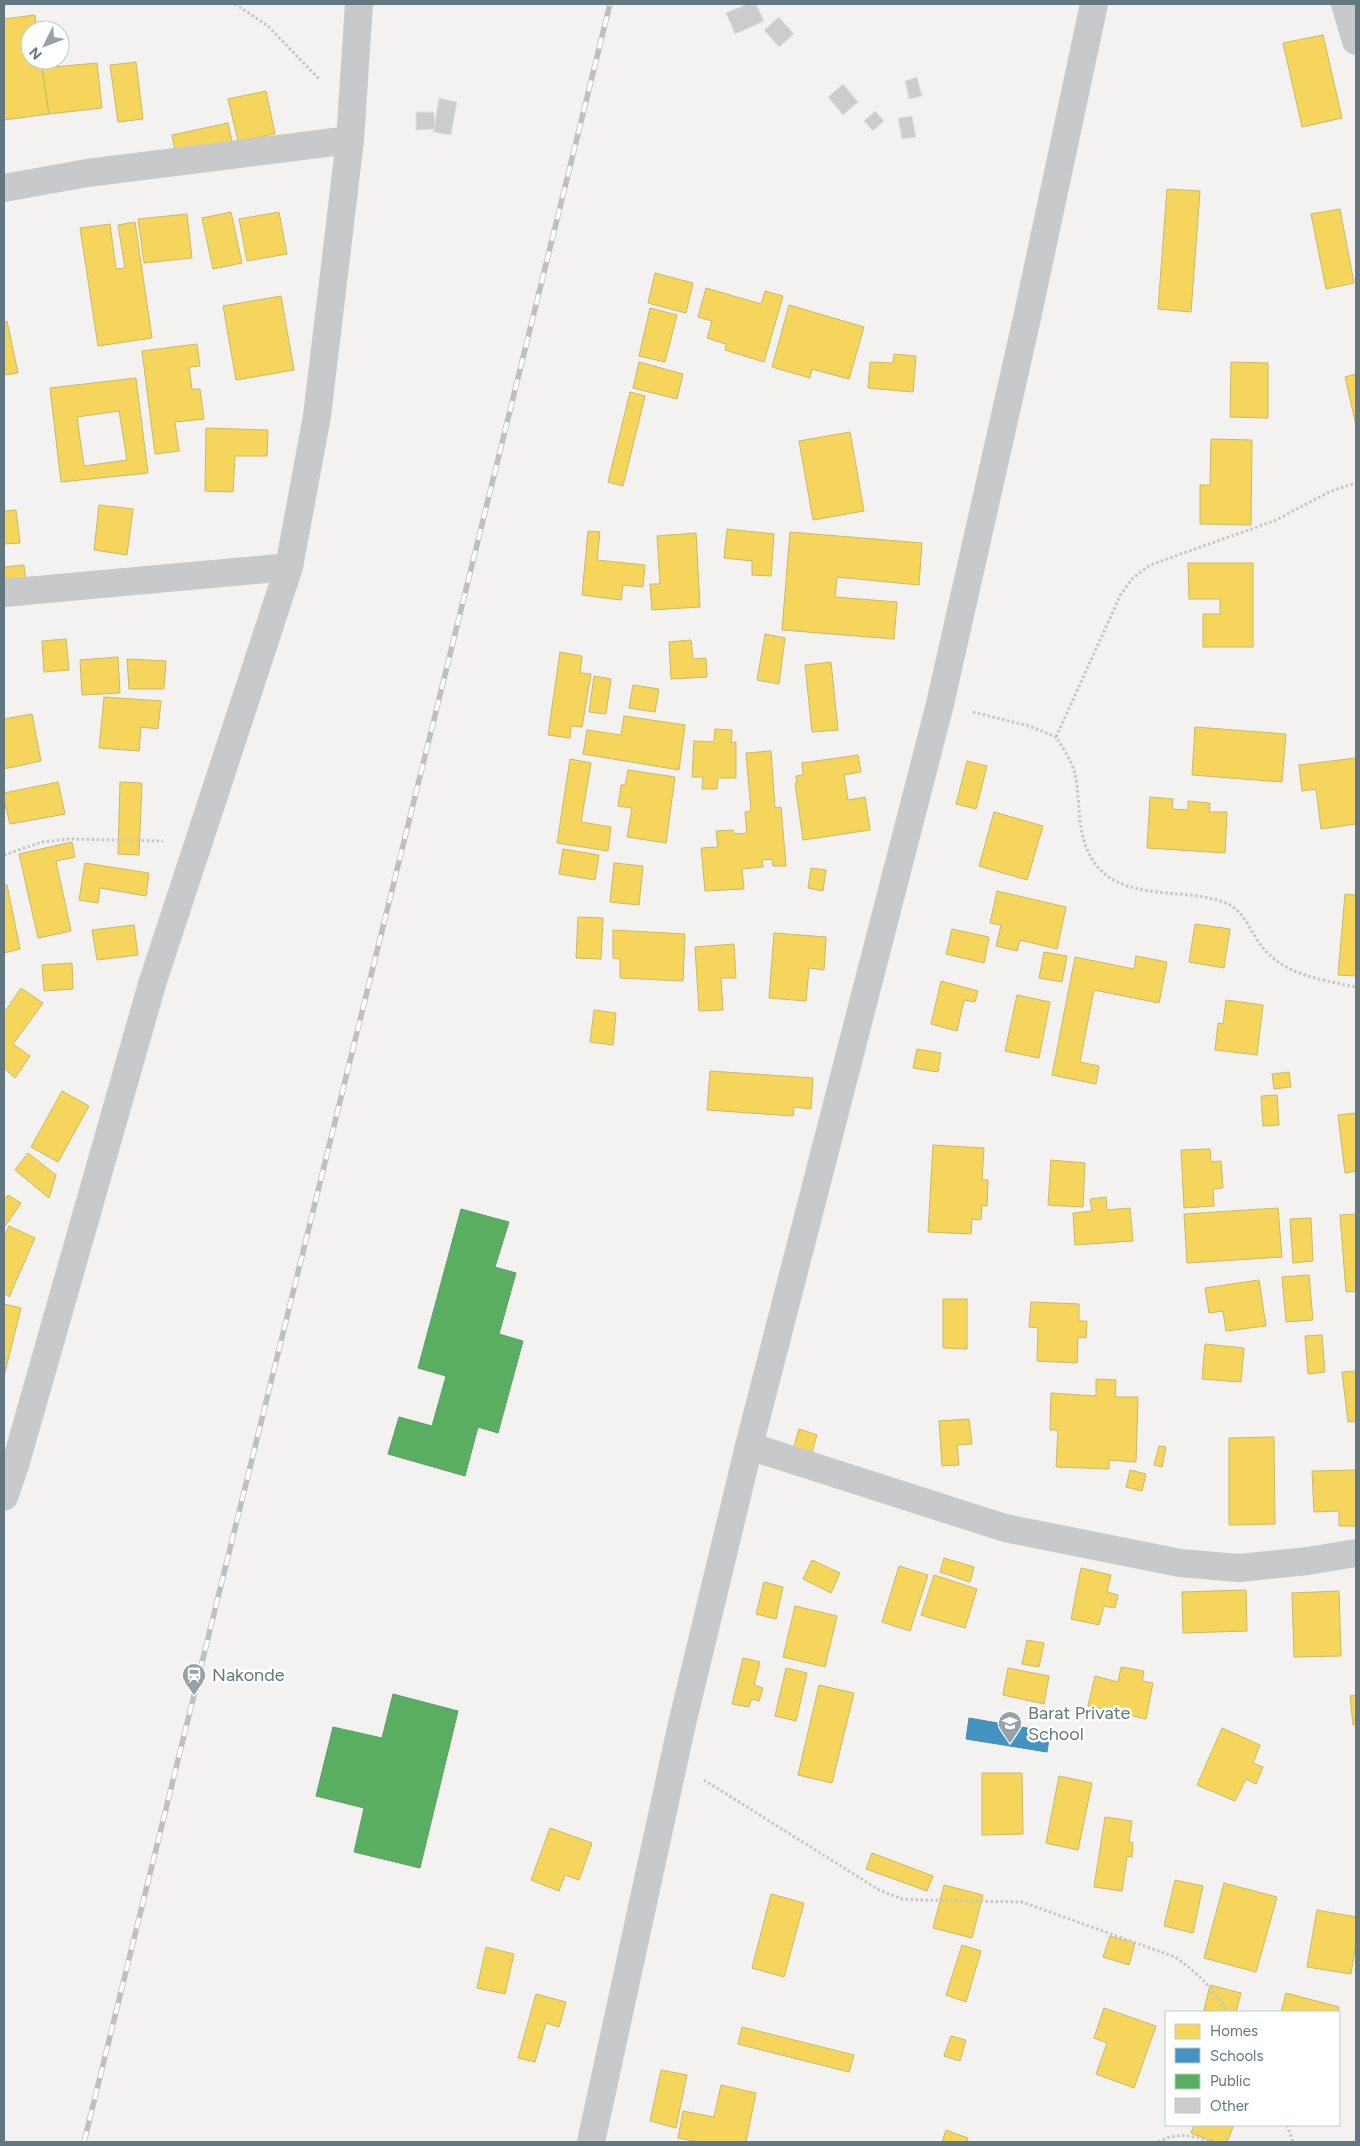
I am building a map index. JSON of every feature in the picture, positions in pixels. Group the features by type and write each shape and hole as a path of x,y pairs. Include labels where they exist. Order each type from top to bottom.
{"street":[{"path":"4,1497 16,1462 152,984 289,567 317,416 351,127 360,4"},
{"path":"591,2142 674,1761 749,1446 940,704 1094,4"},
{"path":"1345,4 1356,41"},
{"path":"4,188 351,127"},
{"path":"4,593 289,567"},
{"path":"749,1446 1004,1528 1180,1563 1239,1568 1308,1561 1356,1553"}],"path":[{"path":"235,4 268,26 351,127"},
{"path":"1056,737 1121,594 1133,578 1150,565 1274,521 1331,491 1356,483"},
{"path":"940,704 1029,726 1056,737 1074,773 1080,824 1092,860 1105,873 1129,888 1211,898 1231,905 1246,921 1264,949 1280,962 1304,976 1356,987"},
{"path":"4,855 42,842 69,839 199,841"},
{"path":"674,1761 878,1890 902,1899 1022,1902 1175,1957 1195,1971 1212,1987 1227,2011"},
{"path":"1287,2126 1293,2142"},
{"path":"1158,2142 1177,2135 1191,2135 1211,2142"}],"building: Homes":[{"path":"35,15 36,20 20,20 20,70 42,70 49,114 4,120 4,19"},
{"path":"1323,35 1342,118 1302,127 1283,43"},
{"path":"136,62 143,119 118,122 110,65"},
{"path":"97,63 102,108 49,114 42,70 70,70 70,65"},
{"path":"266,91 275,134 238,141 228,99"},
{"path":"228,123 235,155 178,166 172,135"},
{"path":"1167,189 1200,191 1191,312 1158,309"},
{"path":"1340,209 1354,283 1326,289 1311,214"},
{"path":"231,212 242,263 213,269 202,218"},
{"path":"279,212 287,254 247,261 239,219"},
{"path":"187,214 192,258 144,263 138,219"},
{"path":"135,222 152,338 98,346 80,228 110,224 116,269 125,268 118,225"},
{"path":"655,273 693,283 686,313 648,303"},
{"path":"706,288 761,304 765,291 783,296 764,362 725,350 726,344 707,338 712,321 698,317"},
{"path":"281,296 294,370 236,380 223,306"},
{"path":"789,305 864,327 849,379 812,369 810,378 772,367"},
{"path":"650,308 677,315 665,362 639,356"},
{"path":"7,321 18,373 4,375 4,322"},
{"path":"197,344 200,366 189,367 192,389 200,389 204,419 175,422 179,451 155,454 142,351"},
{"path":"894,354 916,356 913,392 868,388 870,362 893,363"},
{"path":"639,362 683,374 677,399 633,388"},
{"path":"1231,362 1268,363 1268,418 1230,417"},
{"path":"1356,374 1356,425 1345,377"},
{"path":"136,378 148,473 61,482 50,388","holes":["119,411 127,460 84,466 77,417"]},
{"path":"630,392 645,396 623,486 608,482"},
{"path":"206,428 268,430 267,456 235,456 233,492 205,491"},
{"path":"850,432 864,511 813,520 799,441"},
{"path":"1211,439 1252,440 1251,525 1200,524 1200,485 1210,485"},
{"path":"99,505 133,509 127,555 94,550"},
{"path":"16,510 20,543 4,544 4,511"},
{"path":"727,529 774,534 771,576 752,575 752,561 724,558"},
{"path":"588,531 600,532 597,560 645,565 643,587 623,585 621,600 582,595"},
{"path":"790,532 922,543 919,585 837,577 835,597 897,602 894,639 782,630"},
{"path":"696,533 700,607 652,610 650,584 660,584 657,536"},
{"path":"1188,563 1253,563 1253,647 1203,647 1203,614 1220,614 1220,599 1189,599"},
{"path":"24,565 27,593 4,595 4,567"},
{"path":"765,634 785,638 779,684 757,680"},
{"path":"66,639 69,670 44,672 42,641"},
{"path":"691,640 693,659 706,658 707,677 671,679 669,642"},
{"path":"560,652 582,656 580,673 591,674 582,727 571,726 570,738 548,735"},
{"path":"118,657 120,693 82,695 80,660"},
{"path":"127,659 166,661 164,689 129,689"},
{"path":"831,662 838,730 812,732 805,665"},
{"path":"594,676 611,679 606,714 589,712"},
{"path":"633,685 659,689 655,712 629,708"},
{"path":"104,697 161,701 158,729 141,727 139,751 99,748"},
{"path":"32,714 41,761 4,769 4,719"},
{"path":"624,716 685,725 679,770 583,754 587,730 621,735"},
{"path":"1195,727 1286,734 1282,782 1192,775"},
{"path":"715,729 732,730 731,743 736,742 736,778 718,778 717,789 702,789 703,777 692,777 694,741 714,742"},
{"path":"771,751 775,808 781,807 786,866 773,866 772,859 762,860 763,867 742,869 744,889 705,891 701,848 718,847 716,831 733,830 734,834 747,833 745,812 751,811 746,753"},
{"path":"858,755 861,772 844,775 848,800 865,797 870,830 803,840 795,783 797,783 796,776 803,775 802,763"},
{"path":"1356,758 1356,824 1321,829 1316,789 1302,791 1299,765"},
{"path":"570,759 591,763 581,822 611,827 608,851 557,843"},
{"path":"967,761 987,766 976,809 956,804"},
{"path":"628,770 675,777 666,843 627,837 632,808 618,806 621,785 625,785"},
{"path":"58,782 65,814 10,824 4,801 4,793"},
{"path":"120,782 142,783 139,855 118,854"},
{"path":"1150,797 1173,799 1172,809 1188,810 1188,801 1210,803 1209,812 1227,812 1225,853 1147,848"},
{"path":"994,812 1043,826 1027,880 979,866"},
{"path":"72,842 75,857 56,861 71,931 38,938 19,854"},
{"path":"563,849 599,855 595,880 559,874"},
{"path":"85,863 149,873 146,896 100,888 98,903 79,900"},
{"path":"614,863 643,866 639,905 610,902"},
{"path":"811,868 826,870 823,891 808,888"},
{"path":"4,885 7,885 20,949 4,953"},
{"path":"997,891 1066,907 1057,949 1020,940 1017,951 996,946 1001,925 990,923"},
{"path":"1345,894 1356,895 1356,976 1338,975"},
{"path":"578,917 603,918 601,959 576,958"},
{"path":"1195,924 1230,929 1224,968 1189,962"},
{"path":"134,925 138,955 97,960 92,930"},
{"path":"952,929 989,937 984,963 946,954"},
{"path":"613,930 685,934 683,981 620,978 620,959 613,958"},
{"path":"774,933 826,937 824,970 809,968 806,1001 769,998"},
{"path":"734,944 736,978 721,978 723,1010 699,1011 695,947"},
{"path":"1044,952 1067,956 1062,982 1039,978"},
{"path":"1136,956 1167,962 1159,1003 1094,990 1080,1062 1099,1066 1096,1084 1052,1075 1075,957 1134,969"},
{"path":"72,963 73,989 44,991 42,965"},
{"path":"941,981 978,991 975,1002 964,1000 957,1031 931,1024"},
{"path":"21,988 43,1003 13,1044 30,1056 15,1078 4,1068 4,1013"},
{"path":"1017,995 1050,1002 1039,1058 1005,1051"},
{"path":"1226,1000 1263,1005 1257,1055 1215,1050 1218,1023 1223,1024"},
{"path":"594,1010 616,1013 613,1045 590,1042"},
{"path":"917,1049 941,1053 938,1072 913,1068"},
{"path":"710,1071 813,1078 811,1109 794,1107 793,1116 707,1110"},
{"path":"1289,1072 1291,1087 1274,1089 1272,1074"},
{"path":"62,1091 89,1106 58,1162 31,1147"},
{"path":"1277,1095 1279,1125 1263,1126 1261,1096"},
{"path":"1356,1113 1356,1171 1345,1173 1338,1115"},
{"path":"933,1145 984,1148 982,1180 988,1180 987,1206 982,1205 981,1220 972,1219 971,1234 928,1232"},
{"path":"1210,1149 1211,1162 1221,1161 1223,1188 1213,1189 1214,1206 1184,1208 1181,1150"},
{"path":"28,1153 56,1175 49,1198 15,1170"},
{"path":"1051,1160 1085,1163 1083,1207 1048,1205"},
{"path":"8,1195 21,1203 4,1228 4,1200"},
{"path":"1106,1197 1107,1210 1130,1208 1133,1241 1075,1245 1073,1213 1092,1211 1090,1199"},
{"path":"1278,1208 1282,1257 1187,1263 1184,1214"},
{"path":"1356,1214 1356,1291 1346,1292 1340,1215"},
{"path":"1311,1218 1313,1261 1293,1263 1290,1219"},
{"path":"9,1226 35,1238 9,1297 4,1293 4,1237"},
{"path":"1309,1275 1313,1320 1286,1322 1282,1277"},
{"path":"1259,1280 1266,1326 1226,1331 1223,1311 1209,1313 1205,1288"},
{"path":"943,1299 967,1299 967,1349 943,1348"},
{"path":"1031,1302 1079,1304 1079,1321 1087,1321 1086,1338 1078,1337 1077,1363 1037,1361 1038,1328 1029,1327"},
{"path":"4,1304 21,1308 4,1376"},
{"path":"1322,1335 1325,1372 1308,1374 1305,1336"},
{"path":"1205,1344 1244,1348 1241,1382 1202,1379"},
{"path":"1356,1371 1356,1421 1348,1422 1342,1372"},
{"path":"1096,1379 1116,1380 1115,1397 1138,1397 1136,1462 1109,1460 1109,1469 1056,1467 1058,1430 1050,1430 1051,1393 1096,1396"},
{"path":"969,1419 972,1444 957,1445 959,1465 942,1466 939,1421"},
{"path":"799,1429 817,1435 806,1472 788,1466"},
{"path":"1274,1437 1275,1524 1229,1525 1229,1438"},
{"path":"1159,1446 1166,1447 1162,1467 1154,1465"},
{"path":"1130,1470 1146,1474 1142,1491 1126,1487"},
{"path":"1356,1470 1356,1526 1339,1526 1339,1511 1314,1512 1312,1471"},
{"path":"944,1558 974,1567 970,1582 940,1572"},
{"path":"812,1560 840,1573 831,1593 803,1579"},
{"path":"899,1566 928,1575 910,1631 882,1622"},
{"path":"1081,1568 1111,1575 1107,1592 1118,1595 1115,1608 1104,1606 1099,1625 1071,1619"},
{"path":"934,1575 977,1589 965,1628 921,1615"},
{"path":"764,1582 783,1587 776,1619 756,1614"},
{"path":"1246,1590 1247,1631 1183,1633 1182,1592"},
{"path":"1339,1591 1341,1656 1294,1657 1292,1593"},
{"path":"795,1606 837,1616 825,1667 783,1657"},
{"path":"1027,1640 1044,1643 1039,1667 1022,1664"},
{"path":"743,1658 760,1662 754,1685 763,1688 759,1701 751,1699 749,1707 732,1704"},
{"path":"1121,1667 1144,1671 1142,1681 1153,1683 1146,1719 1088,1706 1095,1676 1118,1682"},
{"path":"786,1668 807,1673 796,1721 775,1716"},
{"path":"1008,1668 1049,1676 1044,1704 1003,1695"},
{"path":"819,1685 854,1693 832,1783 798,1775"},
{"path":"1356,1695 1356,1724 1353,1725 1350,1696"},
{"path":"1222,1728 1260,1745 1253,1763 1263,1767 1256,1784 1246,1779 1235,1801 1197,1785"},
{"path":"982,1773 1022,1773 1023,1834 982,1835"},
{"path":"1059,1776 1092,1783 1078,1850 1046,1843"},
{"path":"1105,1817 1132,1821 1129,1842 1133,1843 1132,1857 1127,1856 1122,1891 1094,1887"},
{"path":"550,1828 592,1843 579,1880 565,1875 559,1891 531,1880"},
{"path":"872,1853 933,1876 927,1891 866,1869"},
{"path":"1175,1880 1203,1886 1193,1933 1164,1926"},
{"path":"1224,1883 1277,1897 1256,1972 1204,1958"},
{"path":"944,1885 983,1895 972,1938 933,1928"},
{"path":"771,1894 804,1903 784,1977 752,1968"},
{"path":"1317,1910 1356,1917 1356,1943 1351,1974 1307,1967"},
{"path":"1110,1936 1135,1943 1129,1965 1103,1957"},
{"path":"962,1945 981,1951 966,2002 946,1995"},
{"path":"486,1947 514,1954 505,1994 477,1988"},
{"path":"1210,1985 1241,1993 1236,2011 1204,2010"},
{"path":"1286,1993 1339,2007 1338,2011 1281,2011"},
{"path":"536,1994 566,2002 559,2027 546,2023 535,2062 518,2058"},
{"path":"1104,2008 1156,2026 1134,2088 1096,2074 1107,2043 1094,2038"},
{"path":"742,2027 854,2055 849,2072 738,2044"},
{"path":"951,2036 966,2040 960,2061 944,2056"},
{"path":"661,2070 687,2075 676,2128 650,2121"},
{"path":"721,2085 756,2093 746,2142 699,2142 678,2138 683,2111 714,2117"},
{"path":"1194,2126 1234,2126 1227,2142 1215,2142 1191,2133"},
{"path":"946,2130 968,2138 967,2142 942,2142"}],"building: Schools":[{"path":"969,1718 1050,1732 1047,1752 966,1739"}],"building: Public":[{"path":"461,1209 509,1222 495,1267 516,1273 499,1334 523,1341 498,1433 478,1427 465,1476 388,1454 399,1417 432,1426 446,1376 418,1368"},
{"path":"393,1694 458,1711 420,1868 354,1852 364,1808 316,1796 333,1727 382,1738"}],"building: Other":[{"path":"747,4 756,4 764,21 735,34 726,13"},
{"path":"779,17 794,34 779,47 764,30"},
{"path":"917,77 922,96 909,99 905,81"},
{"path":"843,84 858,102 843,115 828,97"},
{"path":"439,98 457,102 451,135 433,132"},
{"path":"875,111 884,121 873,131 864,121"},
{"path":"416,112 434,112 435,129 416,130"},
{"path":"912,116 916,137 902,139 898,118"}],"railway":[{"path":"84,2142 610,4"}],"place":[{"name":"Nakonde","path":"194,1696"},
{"name":"Barat Private School","path":"1010,1744"}]}
